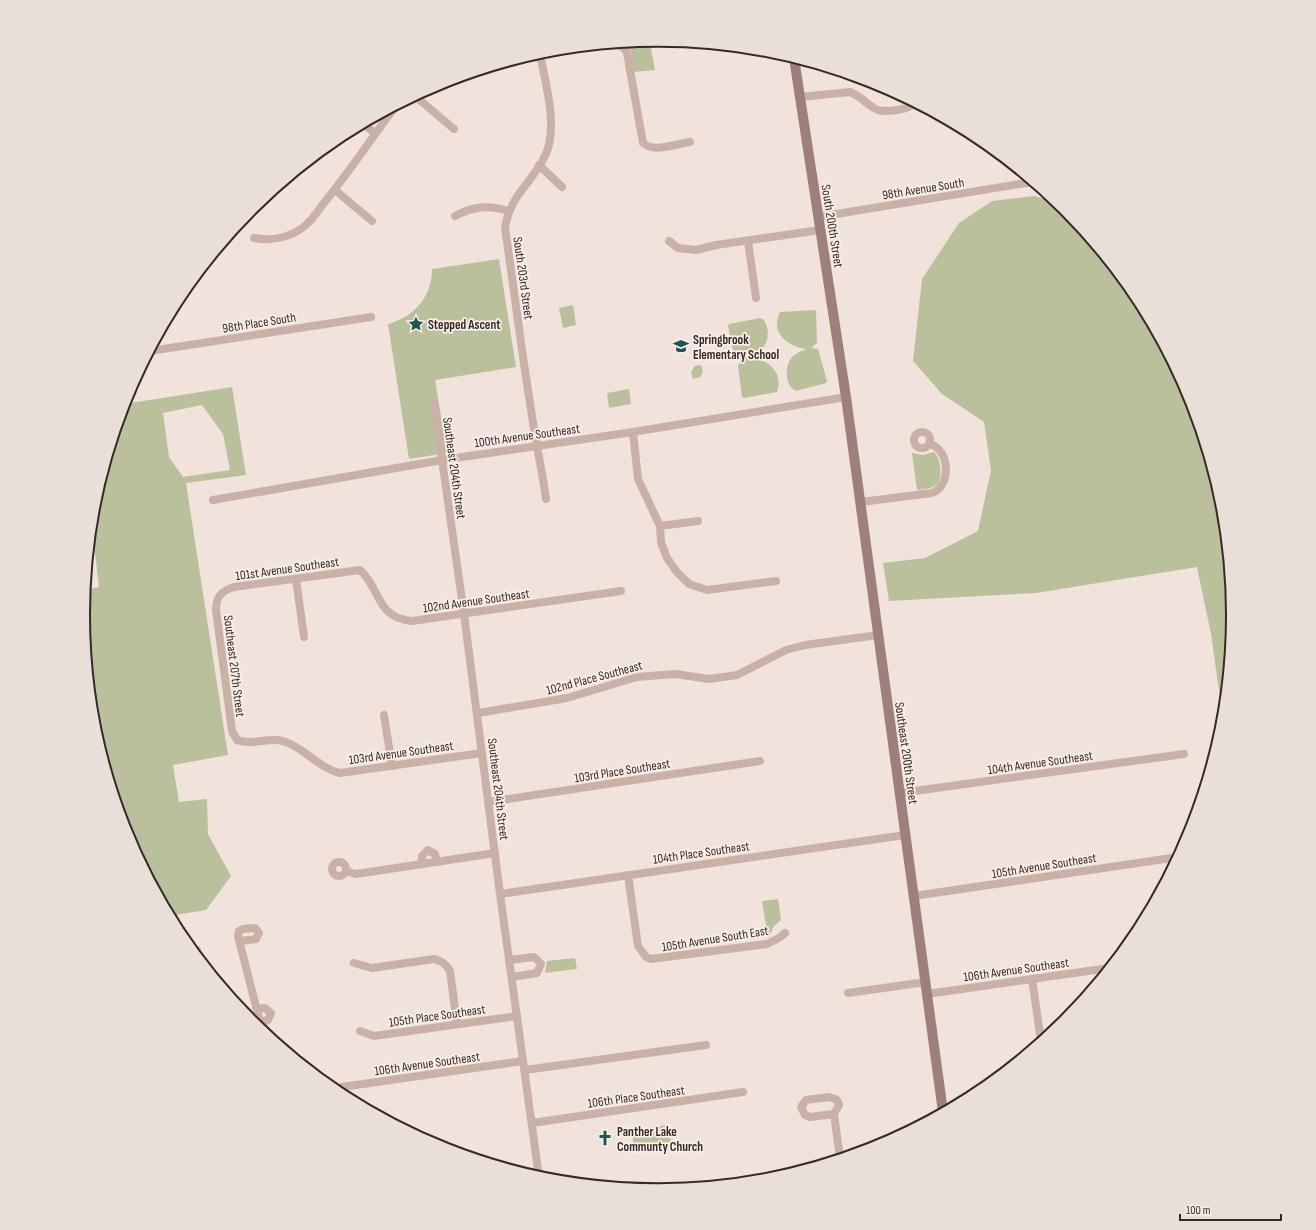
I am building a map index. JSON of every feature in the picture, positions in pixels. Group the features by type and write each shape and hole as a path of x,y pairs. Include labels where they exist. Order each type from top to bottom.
{"street":[{"path":"623,48 627,53 641,139 646,146 653,148 690,142"},
{"name":"South 203rd Street","path":"541,59 551,129 548,147 539,166 514,199 508,211 505,228 536,446 541,460 546,499"},
{"name":"South 200th Street","path":"795,64 846,397"},
{"path":"800,97 850,92 872,108 880,111 907,108 909,106"},
{"path":"420,100 454,129"},
{"path":"254,238 276,239 300,230 307,224 335,190 389,115"},
{"path":"367,127 375,133"},
{"path":"539,166 562,187"},
{"name":"98th Avenue South","path":"818,217 1027,183"},
{"path":"335,190 372,220"},
{"path":"455,216 478,207 493,207 508,211"},
{"path":"669,241 678,248 696,250 716,245 820,230"},
{"path":"748,241 756,298"},
{"name":"98th Place South","path":"156,350 371,317"},
{"name":"100th Avenue Southeast","path":"213,500 442,460 633,432 846,397"},
{"name":"Southeast 200th Street","path":"846,397 942,1107"},
{"name":"Southeast 204th Street","path":"434,404 478,713 500,894 538,1170"},
{"path":"633,432 638,479 660,526 662,542 667,558 677,572 689,584 707,590 776,581"},
{"path":"861,502 932,493 939,490 945,482 946,477 944,456 938,448 929,444"},
{"path":"660,526 698,521"},
{"name":"102nd Avenue Southeast","path":"360,570 367,576 382,607 389,614 401,620 464,614 621,591"},
{"name":"101st Avenue Southeast","path":"220,594 234,587 360,570"},
{"path":"296,579 304,637"},
{"name":"Southeast 207th Street","path":"220,594 216,600 216,610 232,731 237,740"},
{"name":"102nd Place Southeast","path":"478,713 560,700 637,677 675,674 709,679 731,676 744,672 786,650 805,645 878,636"},
{"path":"384,714 392,766"},
{"name":"103rd Avenue Southeast","path":"237,740 250,743 281,740 290,744 326,768 340,773 482,753"},
{"name":"104th Avenue Southeast","path":"900,793 1184,754"},
{"name":"103rd Place Southeast","path":"488,802 760,761"},
{"name":"104th Place Southeast","path":"500,894 905,834"},
{"path":"422,864 422,856 428,850 435,854 437,862"},
{"path":"346,871 356,874 495,854"},
{"name":"105th Avenue Southeast","path":"914,896 1171,858"},
{"name":"105th Avenue South East","path":"628,875 638,946 646,957 660,960 767,944 785,933"},
{"path":"239,938 260,1020"},
{"path":"509,960 534,957 541,964 540,970 537,973 512,977"},
{"path":"354,963 372,968 434,959 444,963 450,971 457,1024"},
{"name":"106th Avenue Southeast","path":"927,994 1102,969"},
{"path":"1032,979 1040,1035"},
{"path":"848,993 926,982"},
{"path":"257,1009 265,1008 271,1013 268,1020 263,1024"},
{"name":"105th Place Southeast","path":"360,1031 374,1036 517,1016"},
{"path":"525,1070 706,1045"},
{"name":"106th Avenue Southeast","path":"342,1087 523,1061"},
{"name":"106th Place Southeast","path":"532,1123 743,1092"},
{"path":"834,1114 839,1153"}],"green space":[{"path":"651,47 655,70 634,72 631,51 629,48"},
{"path":"1034,196 1044,198 1060,213 1109,269 1130,299 1150,331 1183,398 1196,432 1207,468 1221,541 1225,578 1226,615 1225,652 1220,696 1211,634 1197,567 1036,593 889,601 883,563 925,558 978,531 991,470 984,422 942,394 913,361 922,279 959,223 992,201"},
{"path":"499,259 516,367 435,380 447,453 409,459 388,324 406,316 420,304 429,288 432,269"},
{"path":"573,305 576,325 563,328 559,308"},
{"path":"816,311 817,343 811,348 818,349 827,381 826,383 796,391 788,382 788,366 790,360 794,356 806,349 787,342 782,337 777,326 777,319 780,312"},
{"path":"760,318 763,319 766,325 768,336 764,347 751,358 769,364 776,373 779,385 777,392 744,398 742,397 738,365 743,360 735,359 728,326 729,324"},
{"path":"701,365 703,372 700,377 693,379 691,372 695,366"},
{"path":"232,387 246,475 186,483 228,755 173,765 179,802 207,799 208,834 231,876 206,910 176,915 149,866 133,832 120,798 109,762 101,726 91,652 91,589 99,587 94,547 101,504 109,468 131,403","holes":["202,405 223,434 230,470 183,477 169,457 163,413"]},
{"path":"629,389 631,404 609,408 607,393"},
{"path":"934,452 938,458 941,471 940,480 934,486 917,490 912,453 923,455"},
{"path":"778,899 781,920 774,926 768,939 762,901"},
{"path":"575,958 577,969 545,973 547,961"},
{"path":"668,1125 672,1147 646,1151 645,1143 634,1145 631,1130"}],"place":[{"name":"Stepped Ascent","path":"416,324"},
{"name":"Springbrook Elementary School","path":"681,346"},
{"name":"Panther Lake Communty Church","path":"605,1138"}]}
